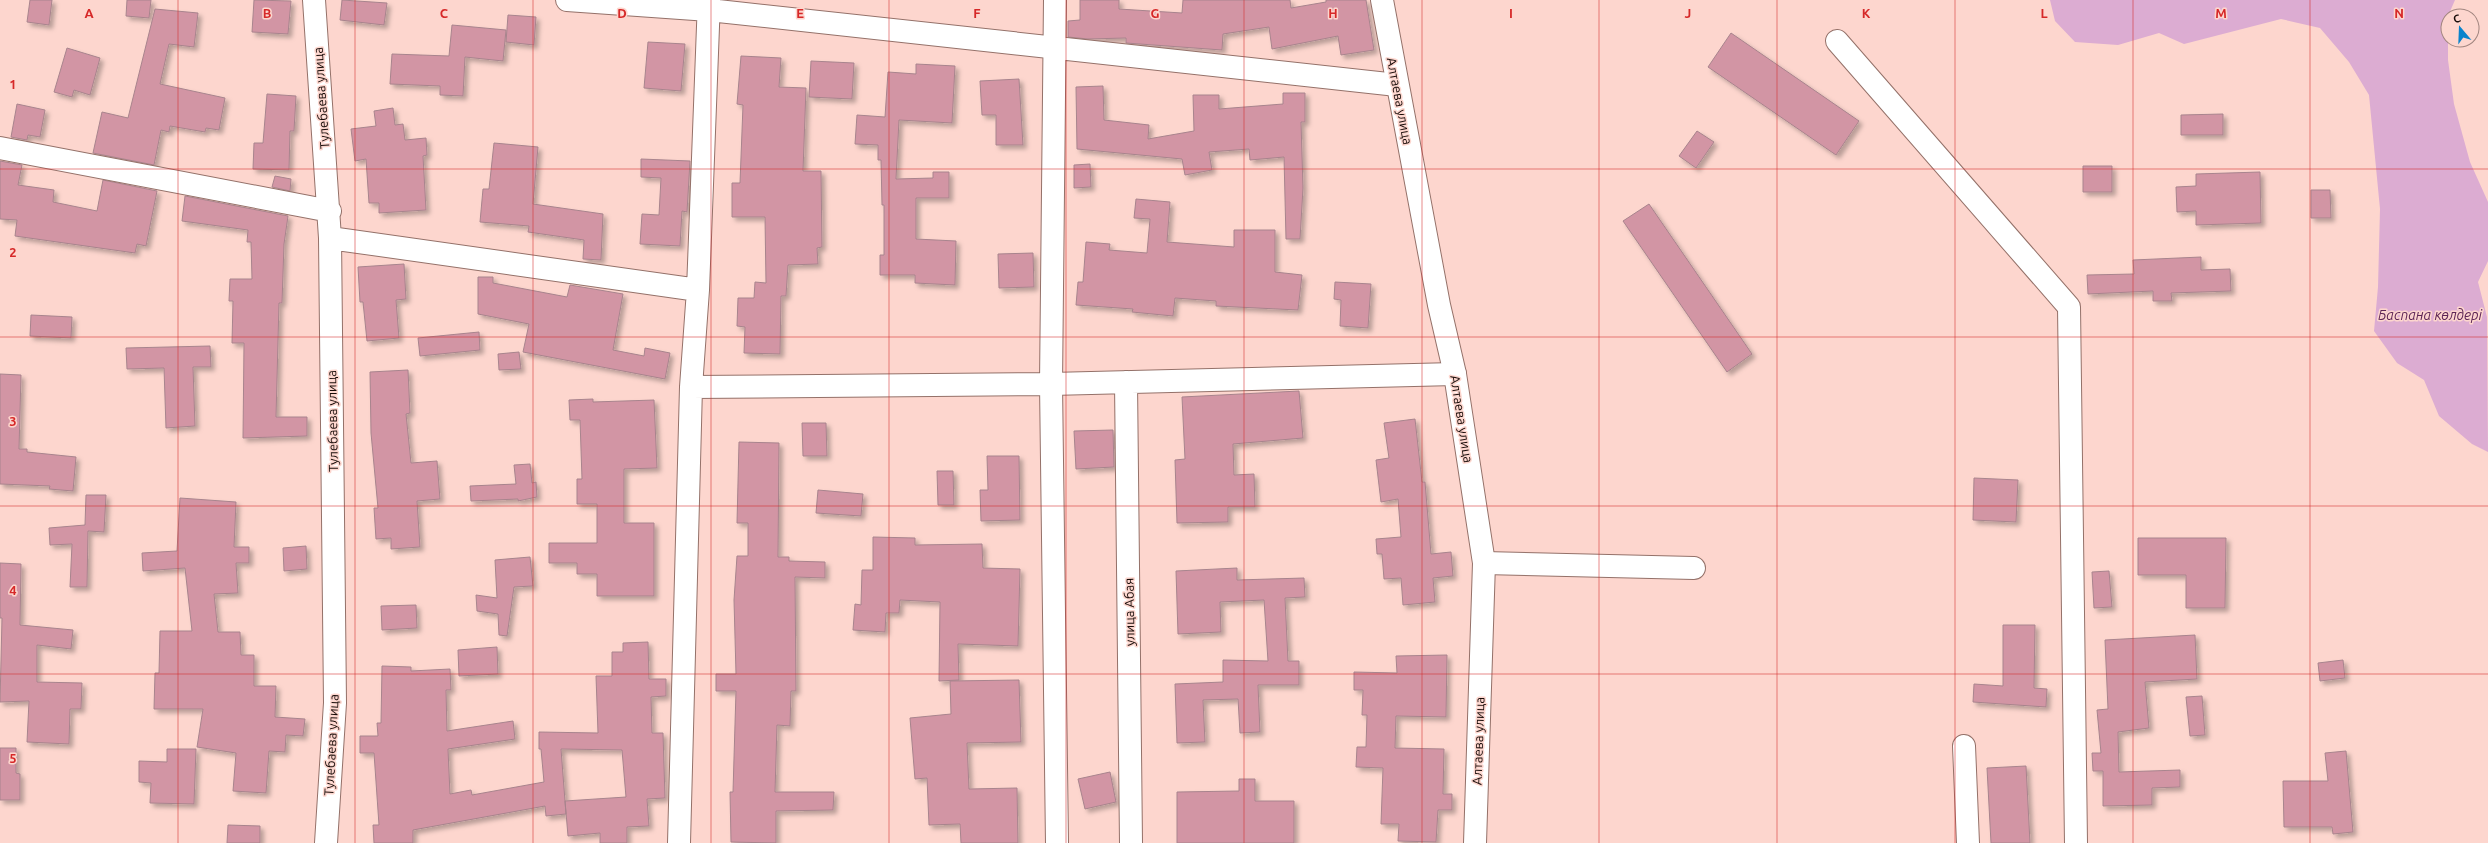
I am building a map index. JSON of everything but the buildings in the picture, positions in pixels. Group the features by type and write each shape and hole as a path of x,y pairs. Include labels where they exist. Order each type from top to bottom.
{"street":[{"name":"Тулебаева улица","path":"314,0 330,211 334,703 326,843"},
{"path":"567,0 709,5 1054,48 1397,85"},
{"path":"1055,0 1051,384 1057,843"},
{"name":"Алтаева улица","path":"1382,0 1397,85 1455,374 1484,563 1475,843"},
{"path":"679,843 691,387 698,290 709,5"},
{"path":"1838,41 2069,307 2076,843"},
{"path":"0,148 330,211"},
{"path":"330,238 698,290"},
{"path":"691,387 1051,384 1455,374"},
{"name":"улица Абая","path":"1126,382 1131,843"},
{"path":"1484,563 1694,568"},
{"path":"1964,746 1968,843"}],"water":[{"name":"Баспана көлдері","path":"2050,0 2455,0 2452,8 2440,8 2440,48 2448,48 2448,60 2454,104 2470,162 2488,202 2488,261 2478,282 2487,317 2488,452 2472,444 2439,416 2424,380 2397,363 2374,331 2378,287 2380,209 2369,95 2349,62 2320,28 2281,19 2184,44 2159,33 2118,45 2075,42 2055,21"}]}
